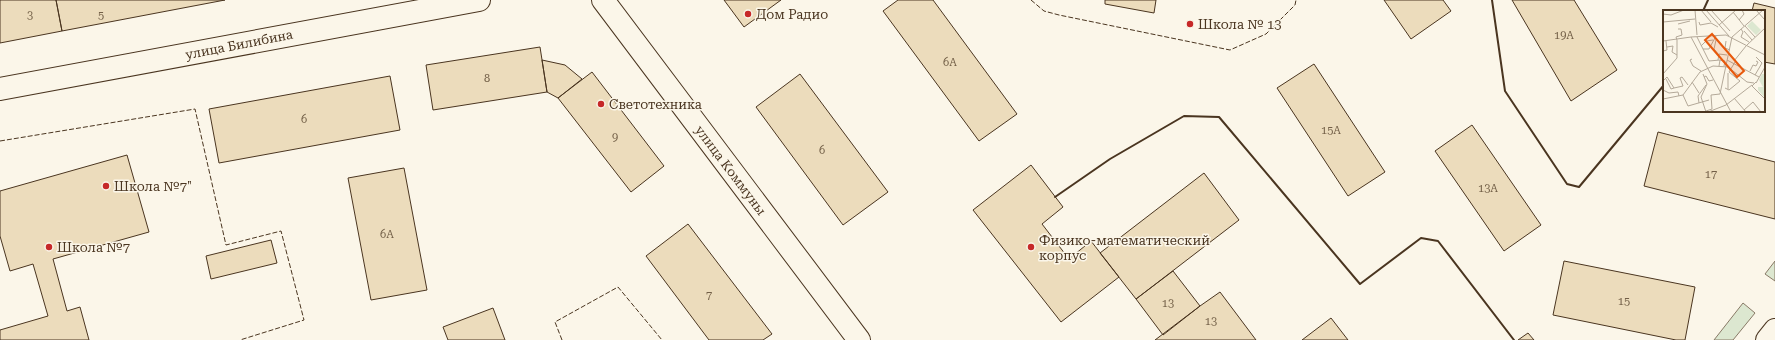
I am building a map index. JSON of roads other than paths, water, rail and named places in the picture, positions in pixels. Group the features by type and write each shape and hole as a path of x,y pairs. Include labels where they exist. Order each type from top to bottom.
{"street":[{"name":"улица Билибина","path":"0,88 478,0"},
{"name":"улица Коммуны","path":"603,0 859,340"},
{"path":"1767,340 1775,330"}],"place":[{"name":"Дом Радио","path":"748,14"},
{"name":"Школа № 13","path":"1190,24"},
{"name":"Светотехника","path":"601,104"},
{"name":"Школа №7\"","path":"106,186"},
{"name":"Школа №7","path":"49,247"},
{"name":"Физико-математический корпус","path":"1031,247"}]}
